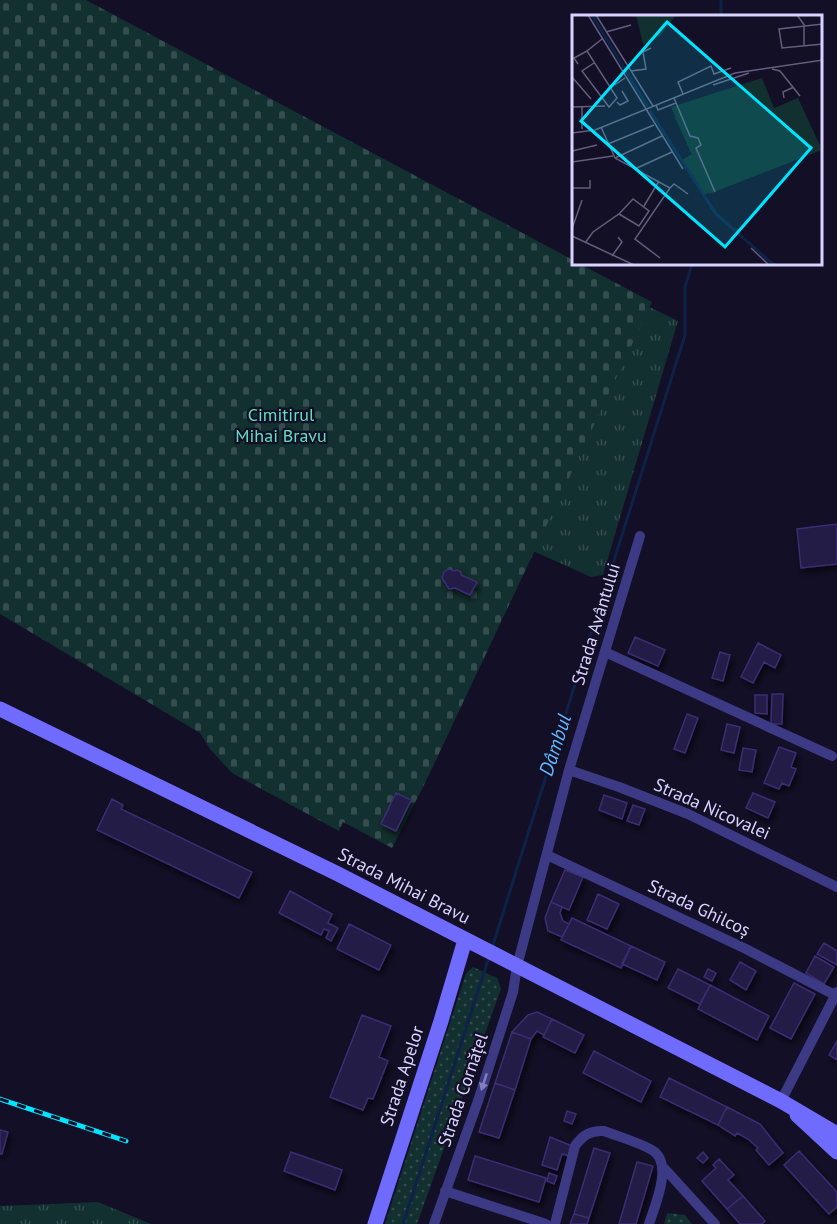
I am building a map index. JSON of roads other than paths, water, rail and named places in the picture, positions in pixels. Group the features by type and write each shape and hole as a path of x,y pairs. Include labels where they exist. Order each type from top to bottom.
{"main road":[{"name":"Strada Mihai Bravu","path":"0,709 336,873 784,1103 837,1134"},
{"name":"Strada Apelor","path":"375,1224 465,940"},
{"name":"Strada Mihai Bravu","path":"784,1103 837,1152"}],"street":[{"name":"Strada Avântului","path":"512,963 547,855 569,770 640,536"},
{"path":"605,652 832,756"},
{"name":"Strada Nicovalei","path":"569,770 688,814 837,887"},
{"name":"Strada Ghilcoș","path":"547,855 836,993"},
{"name":"Strada Cornățel","path":"434,1224 478,1101 513,992 512,963"},
{"path":"784,1103 836,993"},
{"path":"555,1224 575,1146 580,1138 596,1130 654,1150 664,1168 715,1224"},
{"path":"650,1224 664,1168"},
{"path":"445,1191 546,1224"}],"waterway":[{"name":"Dâmbul","path":"721,0 721,15"},
{"name":"Dâmbul","path":"492,948 685,335 685,287 691,266"},
{"name":"Dâmbul","path":"403,1224 489,957"}],"railway":[{"path":"0,1099 126,1141"}],"park label":[{"name":"Cimitirul Mihai Bravu","path":"281,425"}]}
